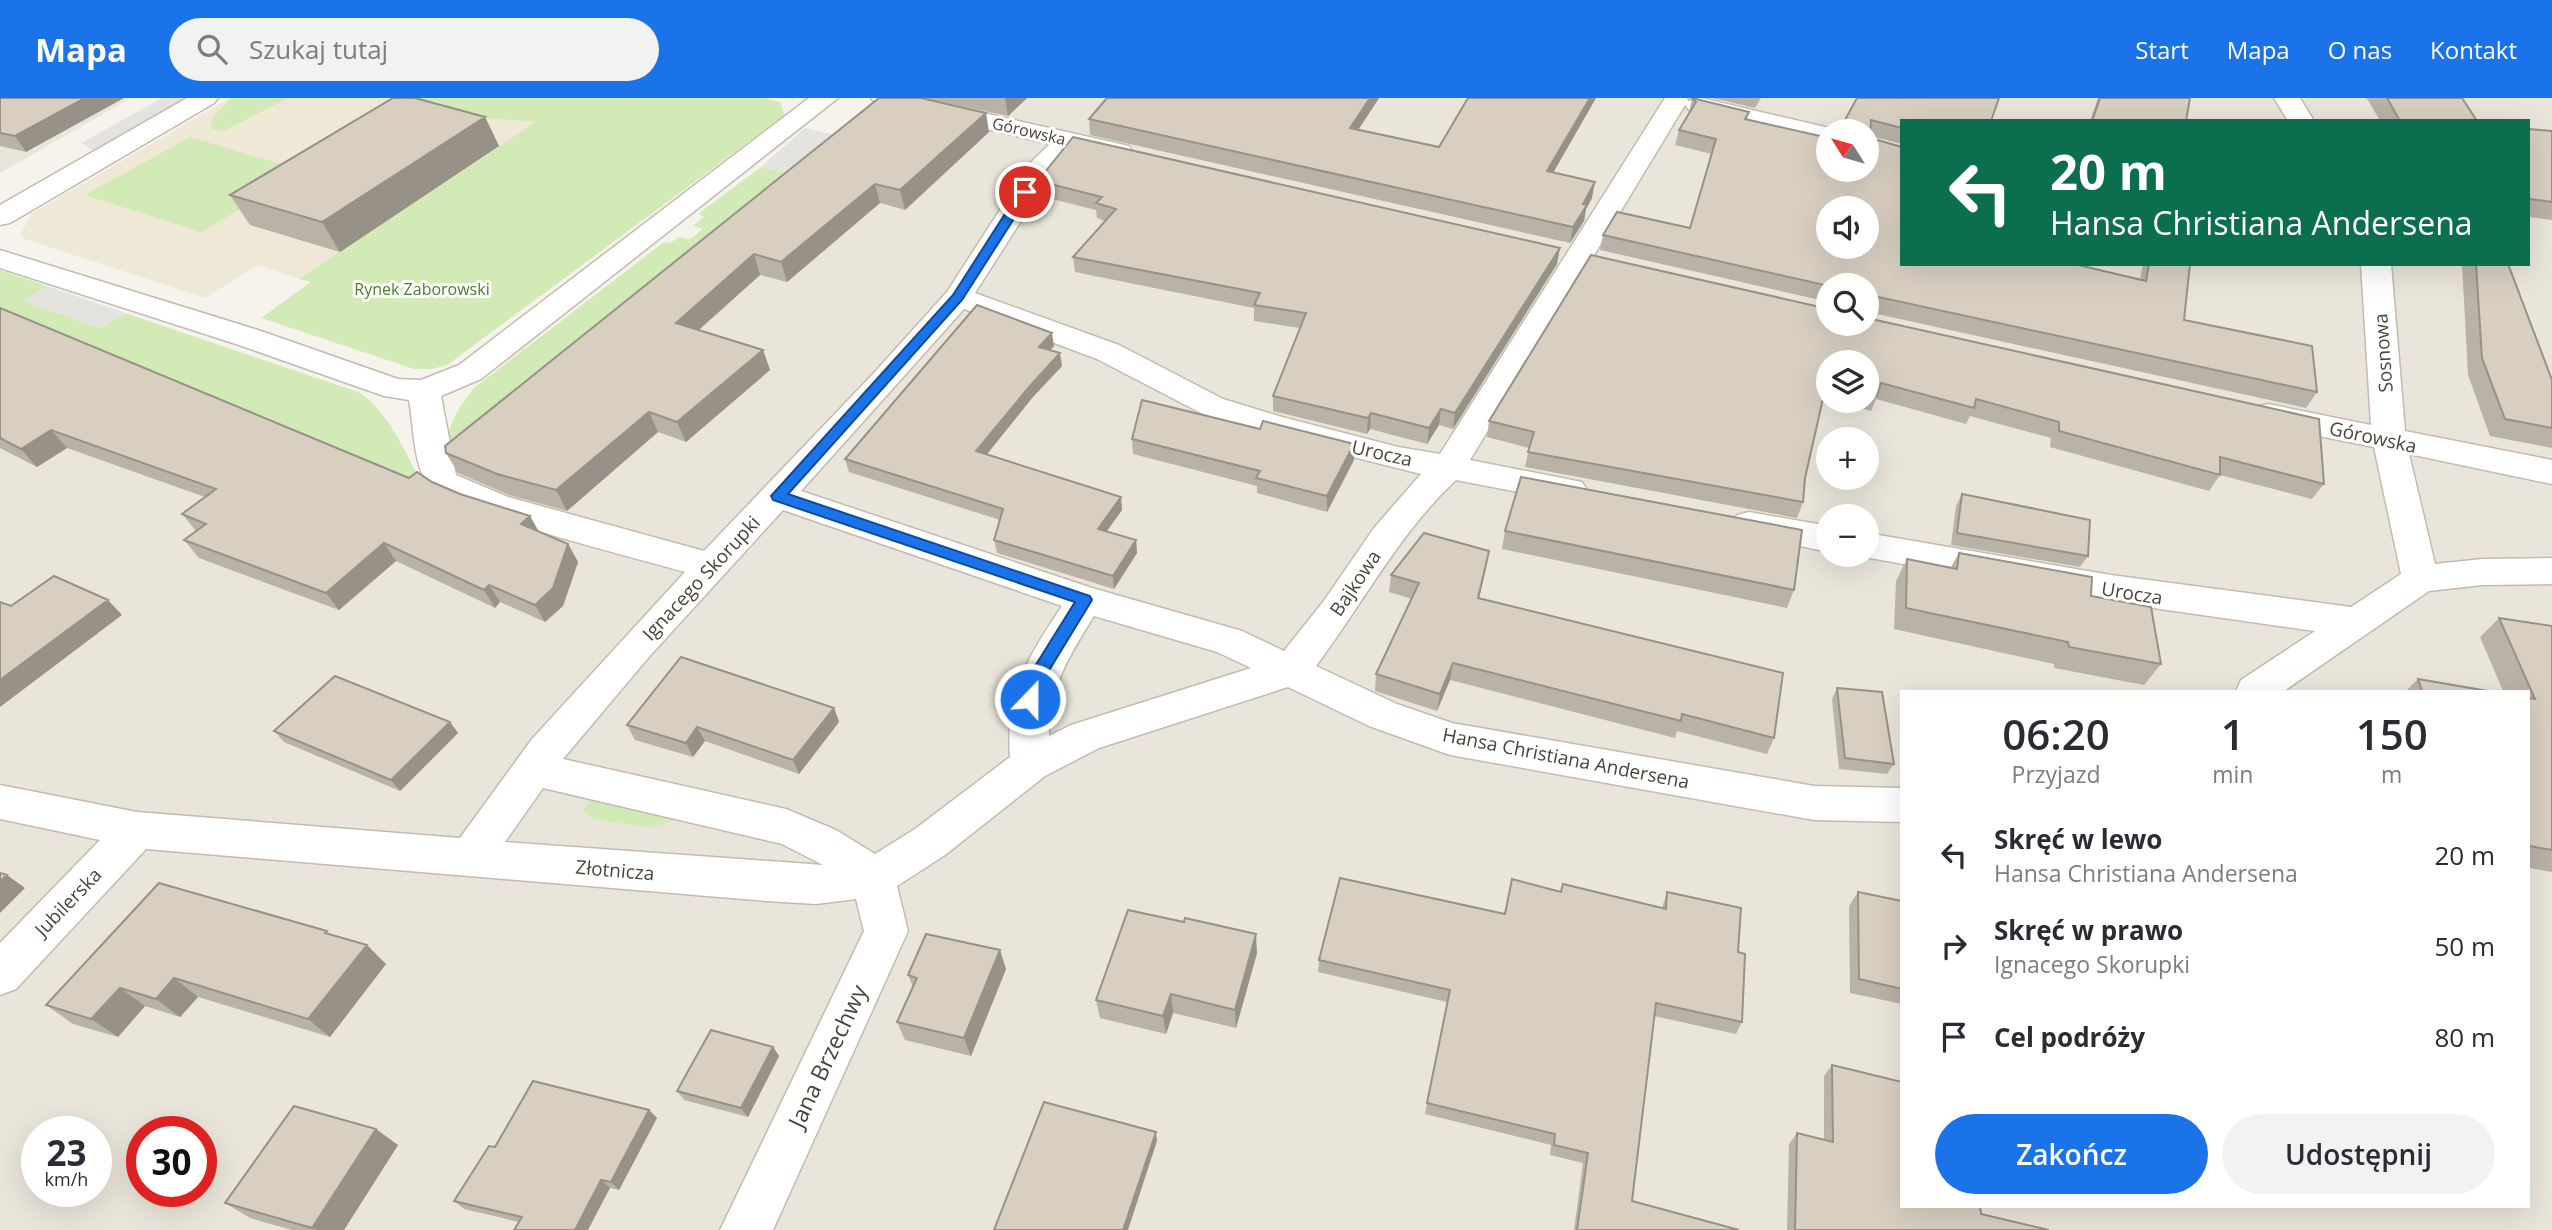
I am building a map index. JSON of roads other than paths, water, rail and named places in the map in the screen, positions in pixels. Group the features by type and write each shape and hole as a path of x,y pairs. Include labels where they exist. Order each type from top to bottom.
{"street":[{"path":"0,217 205,98"},
{"path":"0,259 247,337 384,385 424,391 470,372 825,98"},
{"path":"1771,122 1785,98"},
{"path":"2287,98 2300,119"},
{"name":"Górowska","path":"895,99 1142,157"},
{"path":"1671,99 1816,133"},
{"name":"Bajkowa","path":"1290,671 1336,612 1387,537 1425,489 1449,467 1579,257 1671,99"},
{"name":"Ignacego Skorupki","path":"470,858 533,768 711,566 958,297 1040,169 1068,140"},
{"name":"Sosnowa","path":"2376,266 2389,441"},
{"name":"Urocza","path":"958,297 1057,331 1108,352 1212,406 1341,444 1598,495"},
{"path":"424,391 438,473 444,483 497,506 711,566"},
{"name":"Górowska","path":"2235,407 2389,441 2552,472"},
{"path":"2389,441 2420,579"},
{"name":"Hansa Christiana Andersena","path":"778,496 1085,600 1228,641 1383,715 1450,739 1814,803 1900,805"},
{"path":"1720,518 1816,536"},
{"name":"Urocza","path":"1879,548 2241,610 2357,622"},
{"path":"2256,690 2420,579 2483,572 2552,571"},
{"path":"1031,764 1027,722 1037,676 1085,600"},
{"path":"533,768 786,827 813,836 835,848 873,877 930,842 1031,764 1085,736 1290,671"},
{"name":"Złotnicza","path":"0,802 137,831 816,885 873,877"},
{"name":"Jubilerska","path":"0,974 137,831"},
{"name":"Jana Brzechwy","path":"746,1230 886,931 873,877"}],"park label":[{"name":"Rynek Zaborowski","path":"422,289"}]}
